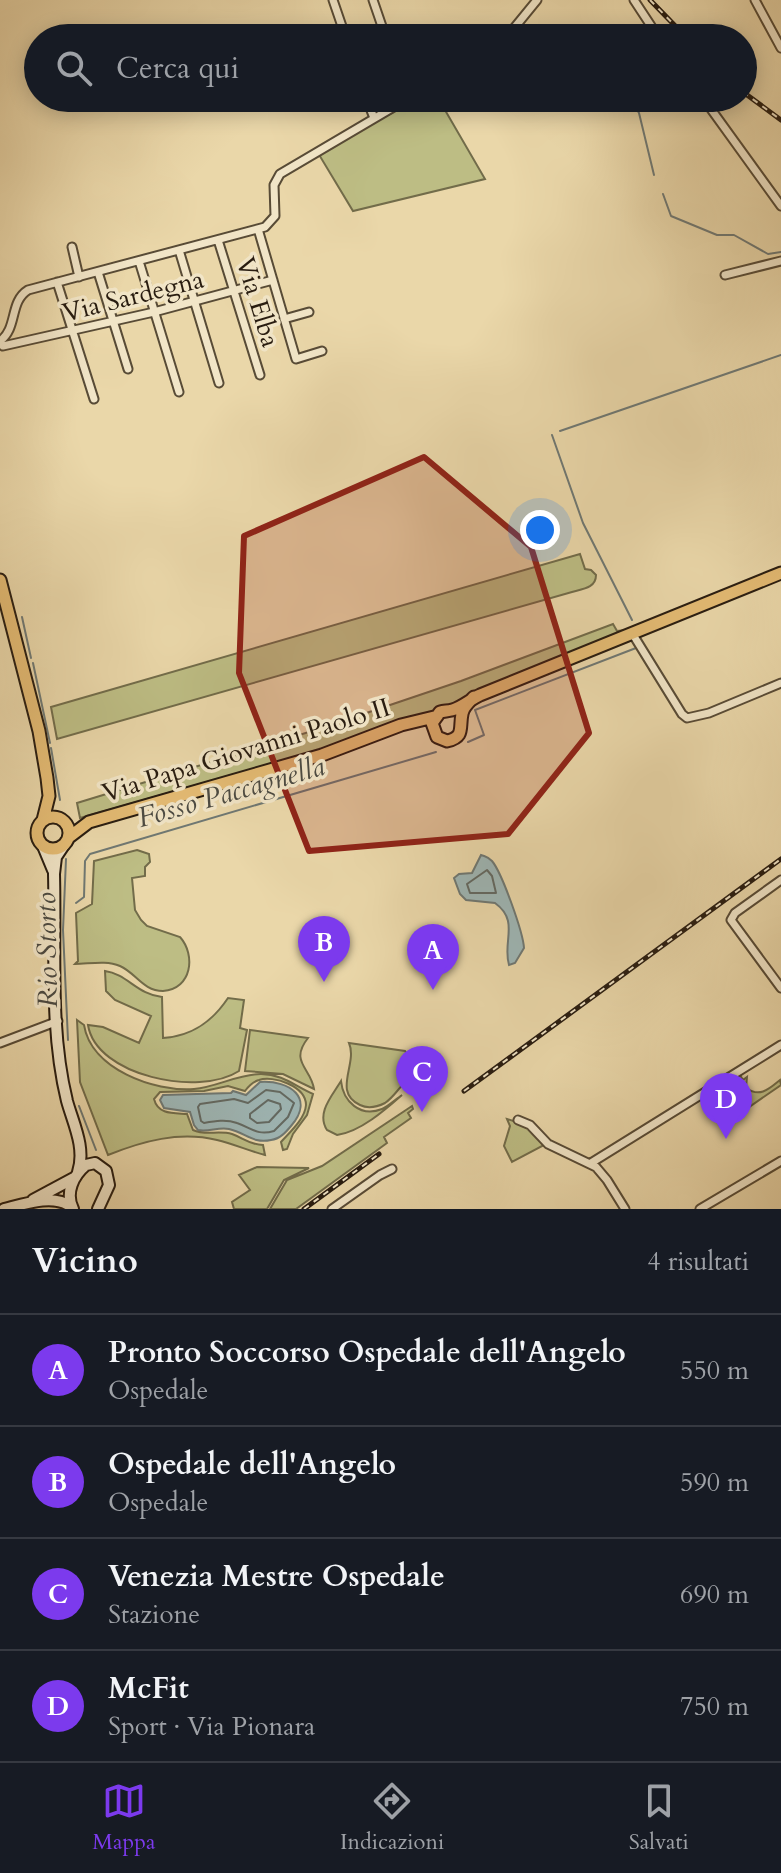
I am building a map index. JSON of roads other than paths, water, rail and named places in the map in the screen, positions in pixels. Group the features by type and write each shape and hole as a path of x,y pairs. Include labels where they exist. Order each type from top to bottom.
{"main road":[{"path":"474,697 465,707 461,731 455,739 442,740 433,732 434,717 442,711 451,710 474,697 780,574"},
{"path":"0,580 39,731 49,796 69,828 66,841 56,857 54,874 58,1021 67,1099 80,1144 81,1162 70,1191 72,1208"},
{"path":"451,710 461,720"},
{"name":"Via Papa Giovanni Paolo II","path":"62,819 89,822 322,755 401,725 434,717"},
{"name":"Via Papa Giovanni Paolo II","path":"416,723 424,724 433,732"},
{"path":"49,796 37,833 54,874"},
{"path":"43,820 52,816 62,819"},
{"name":"Via Papa Giovanni Paolo II","path":"66,841 89,822"},
{"path":"43,846 55,849 66,841"},
{"path":"80,1144 106,1171 109,1182 98,1209"},
{"path":"26,1203 76,1175 86,1165 95,1163"},
{"path":"4,1209 48,1200 67,1203 72,1208"}],"street":[{"path":"333,0 341,24"},
{"path":"373,0 381,24"},
{"path":"634,0 650,24"},
{"path":"755,0 781,48"},
{"path":"517,24 535,1"},
{"path":"372,112 374,118"},
{"path":"1,345 12,335 16,303 24,292 269,224 275,216 274,185 277,177 328,140 384,112"},
{"path":"713,112 781,206"},
{"path":"258,229 296,359 322,351"},
{"name":"Via Elba","path":"218,240 260,375"},
{"path":"72,247 79,277"},
{"path":"179,250 219,383"},
{"path":"139,261 179,392"},
{"path":"725,275 781,261"},
{"path":"98,272 128,369"},
{"name":"Via Sardegna","path":"1,345 154,312 273,280"},
{"path":"57,282 94,399"},
{"path":"284,319 309,312"},
{"path":"632,633 687,718 709,713 781,683"},
{"path":"781,880 735,913 731,920 781,988"},
{"path":"0,1043 58,1021"},
{"path":"591,1163 781,1045"},
{"path":"705,1092 723,1124"},
{"path":"518,1120 530,1125 548,1144 591,1163 607,1180 625,1209"},
{"path":"700,1209 781,1161"},
{"path":"332,1209 392,1169"}],"water":[{"path":"481,855 492,861 501,877 523,940 524,948 515,963 509,965 507,917 495,903 466,900 454,878 459,874 472,873"},
{"path":"260,1082 281,1084 300,1099 298,1116 291,1126 280,1137 265,1141 229,1129 198,1130 190,1112 164,1108 160,1100 163,1095 233,1091 246,1095"}],"waterway":[{"path":"638,112 654,175"},
{"path":"663,194 671,216 717,235 734,235 768,254 781,252"},
{"name":"Fosso Paccagnella","path":"560,431 781,355"},
{"name":"Fosso Paccagnella","path":"552,435 583,523 632,620"},
{"name":"Rio Storto","path":"22,617 31,658"},
{"name":"Fosso Paccagnella","path":"468,742 484,735 475,710 636,648"},
{"name":"Rio Storto","path":"33,663 50,743"},
{"name":"Rio Storto","path":"51,748 60,800"},
{"name":"Fosso Paccagnella","path":"76,903 84,897 85,861 90,854 436,752"},
{"name":"Rio Storto","path":"66,859 63,930 68,1040"},
{"name":"Rio Storto","path":"79,1106 96,1150"}],"railway":[{"path":"650,0 673,24"},
{"path":"757,102 781,120"},
{"path":"464,1091 781,859"},
{"path":"304,1209 379,1154"}],"place":[{"name":"Ospedale dell'Angelo","path":"324,982"},
{"name":"Pronto Soccorso Ospedale dell'Angelo","path":"433,990"},
{"name":"Venezia Mestre Ospedale","path":"422,1112"},
{"name":"McFit","path":"726,1139"}]}
